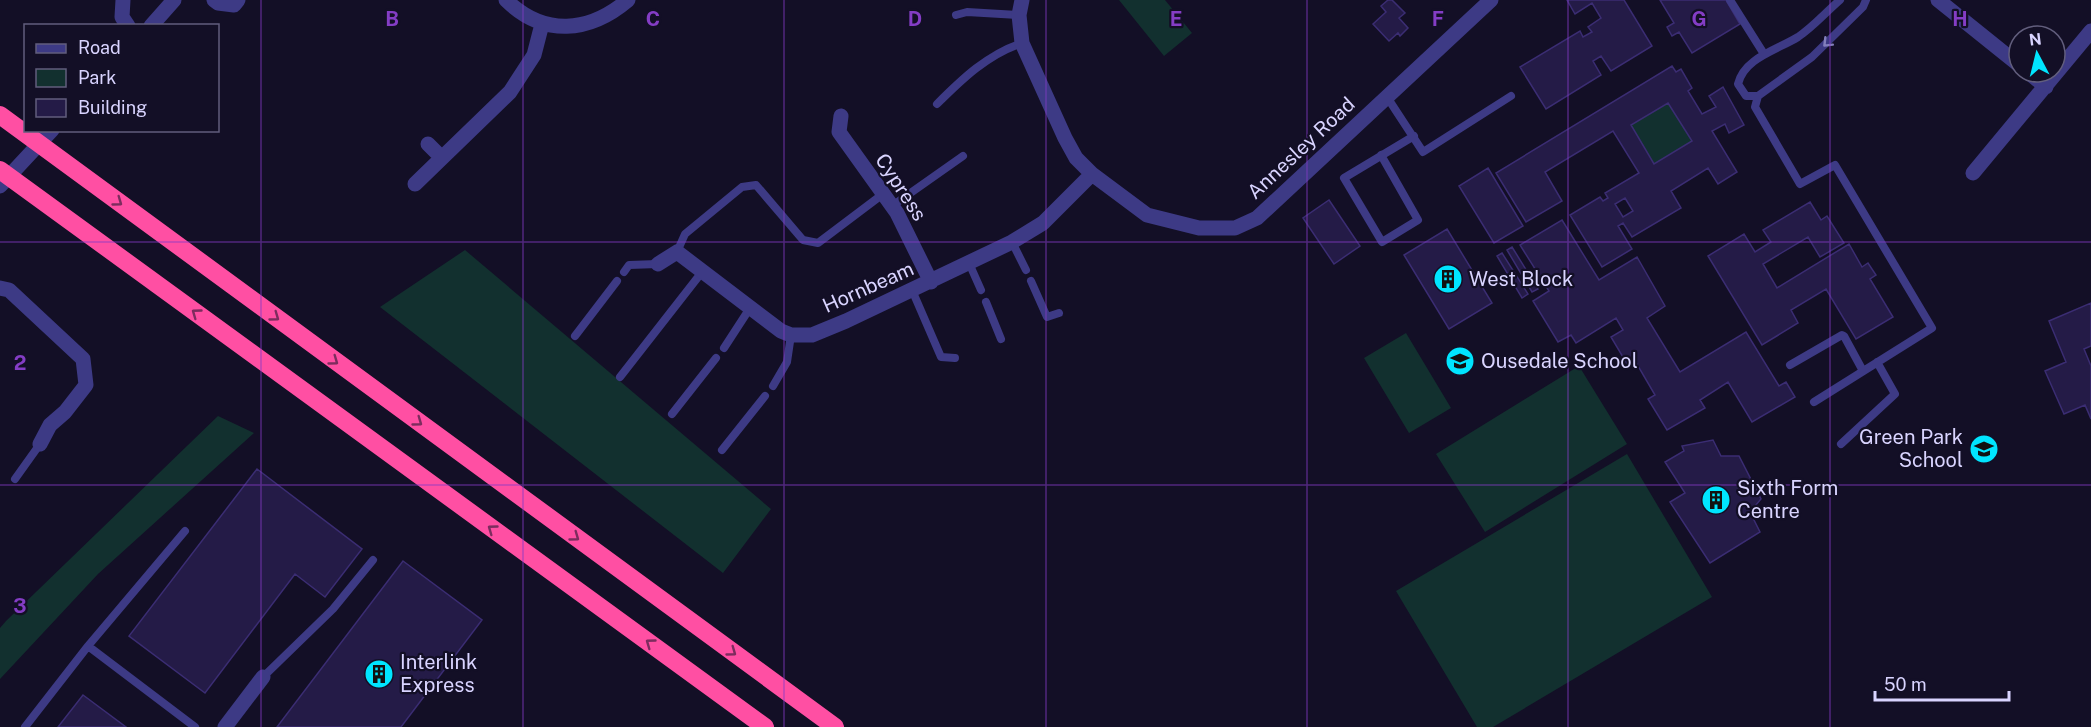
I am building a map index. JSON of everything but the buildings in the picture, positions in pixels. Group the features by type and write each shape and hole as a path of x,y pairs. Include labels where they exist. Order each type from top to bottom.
{"highway":[{"path":"3,117 835,727"},
{"path":"0,170 765,727"}],"street":[{"path":"123,0 122,17 127,24"},
{"path":"153,24 174,0"},
{"path":"214,0 218,3 234,4 238,0"},
{"path":"506,0 542,24 562,27 582,25 611,14 628,0"},
{"name":"Annesley Road","path":"1020,8 1022,43 1065,138 1077,159 1092,174 1147,215 1199,228 1235,228 1257,218 1491,0"},
{"path":"1938,0 2007,55"},
{"path":"415,184 510,92 534,55 542,24"},
{"path":"1973,173 2091,31"},
{"path":"2042,84 2046,87"},
{"name":"Cypress","path":"841,116 839,132 897,213 931,282"},
{"path":"0,186 50,132"},
{"path":"428,144 441,157"},
{"name":"Hornbeam","path":"791,335 812,334 846,321 1012,242 1042,223 1092,174"},
{"path":"658,264 677,252 781,331 791,335"},
{"path":"0,288 9,291 83,358 86,385 65,412 50,425 40,444"},
{"path":"225,727 263,677"}],"lane":[{"path":"1730,0 1764,54"},
{"path":"1840,0 1799,36 1764,54 1741,73 1738,84 1746,96 1758,96 1812,57 1863,6 1866,0"},
{"path":"956,15 1020,8"},
{"path":"937,104 961,80 1003,49 1022,43"},
{"path":"1387,97 1423,152 1511,96"},
{"path":"1758,96 1755,107 1800,184 1835,165 1932,328 1814,402"},
{"path":"1381,155 1418,220 1382,242 1344,178 1381,155 1414,136"},
{"path":"677,252 685,234 742,187 756,185 803,240 818,243 963,156"},
{"path":"1012,242 1026,270"},
{"path":"969,263 981,290"},
{"path":"624,272 629,265 658,264"},
{"path":"620,377 702,272"},
{"path":"575,336 617,281"},
{"path":"1031,281 1047,317 1059,313"},
{"path":"912,290 941,357 955,358"},
{"path":"986,302 1001,339"},
{"path":"724,348 750,308"},
{"path":"773,386 788,362 791,335"},
{"path":"1791,365 1842,335 1863,371"},
{"path":"672,414 716,358"},
{"path":"1841,444 1895,394 1877,362"},
{"path":"722,450 765,396"},
{"path":"15,479 40,444"},
{"path":"25,727 88,646 185,531"},
{"path":"263,677 333,609 373,560"},
{"path":"88,646 195,727"}],"green space":[{"path":"1119,0 1165,0 1192,33 1164,56"},
{"path":"1668,103 1692,141 1654,164 1631,125"},
{"path":"465,250 771,509 723,573 380,307"},
{"path":"1406,333 1451,408 1409,433 1364,358"},
{"path":"1579,366 1627,444 1485,532 1436,454"},
{"path":"218,416 254,433 98,574 0,679 0,628"},
{"path":"1627,454 1712,597 1493,727 1477,727 1396,591"}],"place":[{"name":"West Block","path":"1448,279"},
{"name":"Ousedale School","path":"1460,361"},
{"name":"Green Park School","path":"1984,449"},
{"name":"Sixth Form Centre","path":"1716,500"},
{"name":"Interlink Express","path":"379,674"}]}
